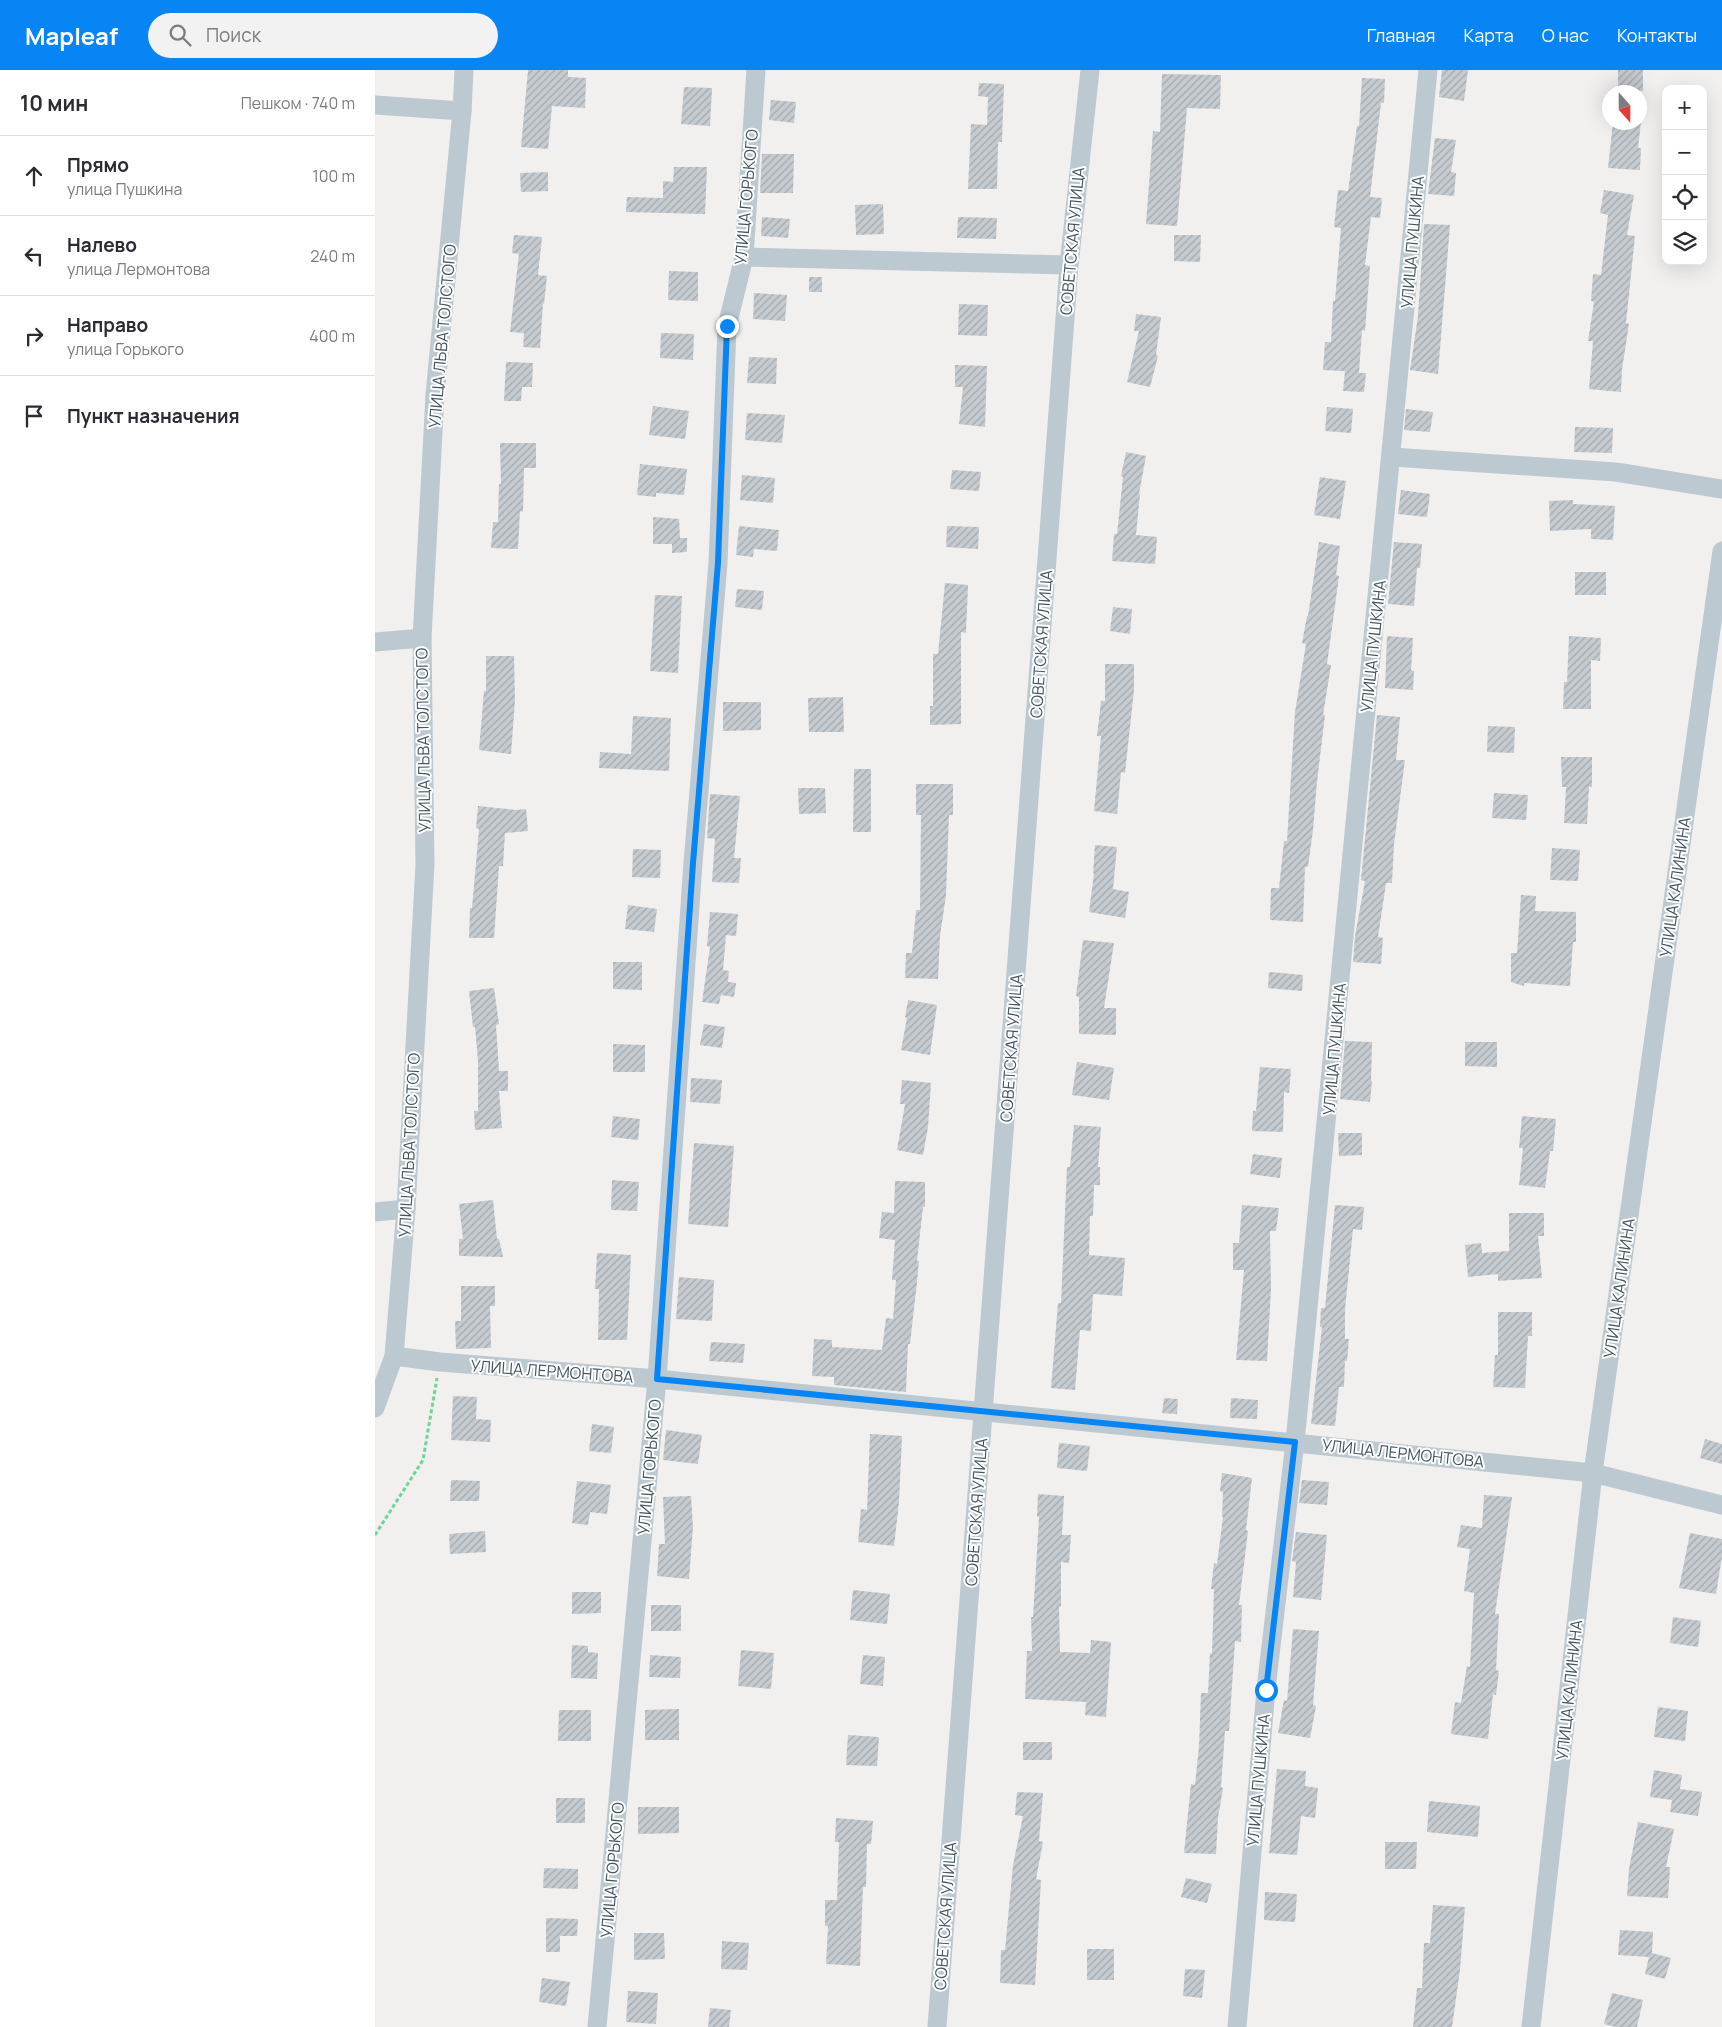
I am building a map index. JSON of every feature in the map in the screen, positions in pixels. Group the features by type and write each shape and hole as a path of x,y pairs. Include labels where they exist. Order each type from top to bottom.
{"street":[{"name":"УЛИЦА ЛЬВА ТОЛСТОГО","path":"375,1408 394,1356 406,1209 425,864 422,638 435,395 463,111 464,70"},
{"name":"УЛИЦА ГОРЬКОГО","path":"597,2027 657,1379 692,873 718,563 727,326 744,256 756,70"},
{"name":"СОВЕТСКАЯ УЛИЦА","path":"937,2027 1069,265 1090,70"},
{"name":"УЛИЦА ПУШКИНА","path":"1237,2027 1266,1690 1295,1442 1429,70"},
{"path":"375,105 463,111"},
{"path":"744,256 1069,265"},
{"path":"1392,457 1616,472 1722,489"},
{"name":"УЛИЦА КАЛИНИНА","path":"1531,2027 1593,1473 1722,550"},
{"path":"375,642 422,638"},
{"path":"375,1212 406,1209"},
{"name":"УЛИЦА ЛЕРМОНТОВА","path":"394,1356 440,1362 657,1379 1593,1473 1722,1505"}],"path":[{"path":"375,1535 423,1460 440,1362"}],"building":[{"path":"528,70 568,70 568,77 586,78 585,108 552,106 548,149 521,147"},
{"path":"1442,70 1468,70 1464,101 1439,97"},
{"path":"1618,70 1643,70 1643,85 1618,85"},
{"path":"1162,74 1221,75 1220,109 1187,108 1177,226 1146,224 1153,131 1160,132"},
{"path":"1362,78 1385,79 1384,103 1381,103 1370,197 1382,198 1380,218 1371,217 1365,265 1370,266 1365,331 1362,330 1359,373 1366,373 1364,392 1343,391 1345,371 1323,370 1325,342 1331,342 1333,301 1335,301 1341,228 1334,227 1338,190 1348,191 1357,126 1359,126"},
{"path":"979,83 1004,84 1002,142 998,142 997,189 968,189 971,124 987,125 988,97 978,96"},
{"path":"684,87 712,88 710,126 681,124"},
{"path":"771,100 796,102 794,123 769,120"},
{"path":"1612,130 1640,130 1638,148 1641,148 1640,170 1608,168"},
{"path":"1435,138 1456,140 1451,172 1456,173 1454,196 1428,194"},
{"path":"762,154 794,154 793,193 760,193"},
{"path":"674,167 707,167 705,214 626,212 627,197 663,198 663,181 673,182"},
{"path":"548,172 548,191 521,192 520,173"},
{"path":"1604,190 1634,195 1627,235 1635,236 1626,323 1629,324 1622,369 1621,392 1589,389 1593,341 1588,341 1594,302 1591,301 1593,274 1601,275 1608,215 1600,213"},
{"path":"883,204 884,234 856,235 855,205"},
{"path":"762,217 790,219 788,238 761,236"},
{"path":"958,217 997,218 996,239 957,238"},
{"path":"1424,224 1450,225 1438,374 1410,370 1418,316"},
{"path":"514,235 542,237 538,275 547,276 540,348 523,347 524,333 510,332 519,254 512,253"},
{"path":"1174,235 1201,235 1200,262 1174,261"},
{"path":"669,271 698,272 698,301 668,300"},
{"path":"809,277 822,277 822,292 809,292"},
{"path":"754,293 787,295 785,321 753,319"},
{"path":"959,304 988,305 987,336 958,335"},
{"path":"1136,314 1161,317 1156,355 1158,356 1150,387 1127,382 1139,331 1134,331"},
{"path":"661,333 694,334 693,360 660,358"},
{"path":"749,357 777,358 776,384 747,383"},
{"path":"506,362 533,363 532,387 522,387 521,401 504,401"},
{"path":"955,365 987,366 985,427 959,424 963,387 955,387"},
{"path":"653,406 689,411 685,439 649,435"},
{"path":"1327,407 1353,409 1351,433 1325,431"},
{"path":"1406,409 1433,412 1430,432 1404,430"},
{"path":"747,413 785,415 782,443 745,440"},
{"path":"1575,427 1613,428 1612,453 1574,452"},
{"path":"500,443 536,443 536,468 524,468 523,512 520,511 518,549 491,548 493,522 498,522 499,484 501,484"},
{"path":"1126,452 1146,456 1139,494 1136,535 1157,537 1155,564 1112,561 1114,534 1117,534 1123,477 1121,476"},
{"path":"640,464 687,469 684,495 656,493 656,497 637,495"},
{"path":"952,470 981,472 979,491 950,489"},
{"path":"742,475 775,478 773,503 740,500"},
{"path":"1320,477 1346,481 1340,519 1314,515"},
{"path":"1401,490 1430,494 1427,517 1398,514"},
{"path":"1573,500 1573,504 1615,506 1613,540 1591,539 1591,529 1550,531 1549,501"},
{"path":"653,517 679,519 680,538 687,538 687,552 672,553 672,544 653,544"},
{"path":"739,526 779,530 777,551 754,549 753,557 736,555"},
{"path":"947,526 979,527 978,549 946,547"},
{"path":"1319,542 1340,546 1336,575 1339,576 1327,664 1331,665 1323,715 1325,715 1313,830 1308,867 1305,867 1303,922 1270,920 1271,888 1279,888 1284,841 1287,841 1295,712 1306,644 1302,643"},
{"path":"1394,542 1422,544 1420,568 1417,568 1414,606 1388,604"},
{"path":"1575,572 1606,572 1606,595 1575,595"},
{"path":"945,583 968,585 966,633 961,632 961,724 930,725 930,706 933,706 933,654 938,654"},
{"path":"737,589 764,591 762,610 735,607"},
{"path":"655,595 682,596 678,673 650,671"},
{"path":"1113,607 1132,609 1130,634 1110,631"},
{"path":"1387,636 1413,638 1411,670 1414,671 1413,690 1385,688"},
{"path":"1569,636 1601,638 1600,661 1591,660 1591,709 1563,709 1564,682 1567,682"},
{"path":"486,656 514,656 515,700 511,754 479,750 484,691 486,691"},
{"path":"1105,664 1134,664 1134,690 1125,773 1121,772 1117,814 1094,811 1101,736 1097,736 1101,701 1105,701"},
{"path":"843,697 844,732 809,732 808,698"},
{"path":"723,702 761,702 761,730 723,731"},
{"path":"1377,715 1400,717 1396,760 1405,760 1394,844 1392,883 1386,883 1378,937 1383,938 1381,964 1353,962 1355,936 1365,881 1361,880"},
{"path":"633,716 671,718 669,771 599,768 600,752 631,754"},
{"path":"1488,726 1515,727 1514,753 1487,752"},
{"path":"1561,757 1592,757 1592,787 1589,787 1587,824 1564,823 1566,787 1562,787"},
{"path":"854,769 871,769 871,832 853,832"},
{"path":"916,784 953,784 953,815 949,815 946,895 940,936 938,979 905,978 906,953 912,953 916,910 920,910 921,815 916,815"},
{"path":"798,788 825,788 826,813 799,814"},
{"path":"1494,793 1528,795 1526,820 1492,818"},
{"path":"710,794 740,796 734,858 741,858 739,883 712,882 715,839 707,838"},
{"path":"478,806 516,810 526,809 528,831 505,833 503,866 499,866 494,938 469,938 470,908 472,908 479,829 476,828"},
{"path":"1095,845 1117,847 1113,889 1129,892 1125,918 1089,912 1094,873"},
{"path":"1552,848 1580,850 1578,881 1550,880"},
{"path":"633,849 661,850 660,878 632,877"},
{"path":"1521,895 1536,896 1535,911 1576,912 1576,942 1573,942 1570,986 1524,983 1524,986 1511,982 1511,953 1517,953"},
{"path":"628,905 657,909 654,932 625,929"},
{"path":"710,912 738,914 736,936 726,935 723,970 729,971 728,982 736,983 734,997 721,995 719,1004 702,1002 710,947 707,946"},
{"path":"1083,940 1114,943 1104,1008 1116,1008 1116,1035 1079,1034 1079,997 1076,996"},
{"path":"613,962 642,962 642,990 613,989"},
{"path":"1269,972 1303,975 1302,991 1268,988"},
{"path":"494,988 499,1024 496,1025 499,1071 508,1071 508,1091 499,1091 502,1128 475,1130 474,1111 478,1111 478,1061 469,991"},
{"path":"908,1000 937,1005 930,1055 901,1050 907,1018 905,1017"},
{"path":"704,1024 725,1027 722,1048 700,1045"},
{"path":"1345,1041 1372,1042 1370,1102 1340,1099"},
{"path":"1465,1042 1497,1042 1497,1067 1465,1066"},
{"path":"613,1044 645,1045 645,1072 613,1072"},
{"path":"1077,1062 1114,1068 1109,1100 1072,1095"},
{"path":"1260,1067 1291,1069 1289,1093 1284,1092 1283,1132 1252,1131"},
{"path":"691,1078 722,1080 720,1104 690,1102"},
{"path":"902,1080 931,1083 928,1127 923,1155 897,1150 905,1104 900,1104"},
{"path":"613,1116 640,1119 638,1140 611,1137"},
{"path":"1522,1116 1556,1119 1553,1151 1550,1151 1545,1188 1519,1185 1523,1148 1519,1148"},
{"path":"1074,1125 1101,1127 1098,1167 1100,1167 1100,1185 1094,1185 1093,1216 1090,1216 1089,1255 1125,1258 1122,1296 1093,1294 1091,1331 1080,1330 1075,1390 1051,1388 1058,1303 1061,1303 1067,1167 1070,1167"},
{"path":"1338,1133 1362,1133 1362,1155 1339,1156"},
{"path":"694,1143 734,1146 728,1227 688,1224"},
{"path":"1253,1154 1282,1158 1280,1178 1250,1174"},
{"path":"612,1180 639,1182 637,1211 611,1210"},
{"path":"895,1181 925,1182 925,1207 923,1207 917,1261 919,1261 910,1344 908,1344 906,1392 834,1385 834,1377 812,1376 814,1339 832,1340 832,1347 882,1350 886,1318 893,1319 896,1280 892,1280 895,1240 879,1238 882,1212 894,1213"},
{"path":"493,1200 497,1239 499,1239 503,1257 459,1256 459,1239 463,1239 459,1204"},
{"path":"1242,1205 1279,1208 1276,1231 1270,1231 1271,1289 1267,1361 1236,1360 1244,1270 1233,1270 1233,1243 1239,1243"},
{"path":"1335,1205 1364,1207 1362,1230 1353,1229 1345,1310 1345,1339 1349,1339 1347,1361 1345,1361 1344,1387 1339,1387 1335,1426 1311,1424 1322,1327 1320,1327 1321,1308 1325,1308"},
{"path":"1509,1213 1544,1213 1544,1236 1538,1236 1542,1278 1498,1281 1498,1274 1468,1277 1465,1245 1481,1243 1482,1253 1509,1251"},
{"path":"597,1253 631,1255 627,1340 598,1340 599,1289 595,1289"},
{"path":"679,1277 714,1280 712,1321 676,1319"},
{"path":"461,1286 495,1286 495,1306 490,1306 491,1348 456,1349 455,1321 461,1321"},
{"path":"1498,1312 1532,1312 1532,1336 1528,1336 1525,1388 1493,1387 1495,1355 1498,1355"},
{"path":"711,1342 745,1344 743,1363 709,1361"},
{"path":"453,1396 477,1397 476,1419 491,1420 490,1442 451,1440"},
{"path":"1164,1398 1178,1399 1177,1414 1162,1413"},
{"path":"1231,1398 1258,1400 1257,1419 1230,1418"},
{"path":"592,1424 614,1427 611,1453 589,1451"},
{"path":"666,1430 702,1435 698,1464 663,1460"},
{"path":"870,1434 902,1436 899,1502 894,1546 858,1542 861,1509 867,1510"},
{"path":"1705,1439 1722,1444 1722,1464 1700,1458"},
{"path":"1059,1443 1090,1446 1087,1471 1057,1468"},
{"path":"1222,1473 1252,1478 1239,1605 1242,1605 1241,1642 1235,1641 1229,1731 1225,1731 1221,1787 1223,1788 1218,1818 1216,1854 1184,1853 1191,1784 1195,1785 1201,1693 1208,1693 1210,1653 1212,1654 1214,1589 1211,1589 1214,1563 1217,1564 1223,1517 1223,1492 1220,1491"},
{"path":"451,1480 480,1481 479,1501 450,1501"},
{"path":"1302,1480 1329,1482 1327,1505 1299,1503"},
{"path":"577,1481 611,1485 607,1514 590,1512 588,1525 572,1523"},
{"path":"1038,1494 1064,1496 1062,1535 1071,1535 1069,1563 1061,1562 1061,1607 1059,1606 1060,1652 1090,1653 1091,1640 1111,1642 1106,1717 1085,1715 1086,1702 1025,1699 1027,1651 1032,1651 1031,1617 1033,1617 1039,1517 1037,1516"},
{"path":"1484,1495 1512,1497 1495,1614 1499,1614 1496,1670 1499,1671 1496,1695 1493,1694 1488,1739 1451,1734 1455,1702 1461,1703 1467,1666 1470,1667 1474,1593 1464,1591 1470,1549 1457,1547 1461,1525 1482,1528"},
{"path":"691,1496 693,1527 689,1579 657,1576 659,1544 665,1544 663,1497"},
{"path":"485,1531 486,1552 450,1554 449,1534"},
{"path":"1296,1532 1327,1535 1321,1600 1293,1597 1296,1562 1292,1561"},
{"path":"1690,1533 1722,1539 1722,1556 1716,1594 1679,1588"},
{"path":"853,1590 890,1594 887,1624 850,1620"},
{"path":"572,1592 601,1592 601,1613 572,1614"},
{"path":"651,1605 681,1605 681,1631 651,1631"},
{"path":"1673,1617 1701,1621 1698,1647 1670,1643"},
{"path":"1293,1629 1319,1631 1313,1705 1316,1706 1310,1738 1278,1733 1284,1700 1287,1701"},
{"path":"572,1645 588,1646 588,1652 598,1653 597,1679 571,1678"},
{"path":"741,1650 774,1653 771,1689 738,1686"},
{"path":"650,1655 681,1657 680,1678 649,1677"},
{"path":"863,1655 885,1657 883,1686 860,1684"},
{"path":"1658,1707 1688,1711 1685,1741 1654,1737"},
{"path":"679,1709 679,1740 645,1740 645,1710"},
{"path":"559,1710 591,1710 591,1741 558,1741"},
{"path":"848,1735 879,1737 877,1766 846,1765"},
{"path":"1023,1742 1052,1742 1052,1760 1023,1760"},
{"path":"1277,1769 1306,1771 1305,1786 1318,1788 1315,1818 1301,1816 1297,1855 1269,1853"},
{"path":"1654,1770 1682,1775 1680,1789 1702,1792 1698,1816 1670,1812 1672,1800 1650,1797"},
{"path":"1017,1792 1043,1793 1039,1841 1043,1842 1036,1879 1041,1880 1035,1985 1000,1983 1001,1950 1005,1950 1013,1865 1023,1816 1015,1815"},
{"path":"556,1798 585,1798 585,1823 556,1823"},
{"path":"1429,1801 1480,1806 1478,1837 1427,1832"},
{"path":"638,1807 679,1807 679,1833 638,1834"},
{"path":"836,1818 873,1821 871,1844 867,1844 866,1887 863,1887 860,1966 826,1964 828,1926 825,1926 825,1900 837,1900 839,1842 835,1842"},
{"path":"1638,1822 1674,1829 1666,1867 1670,1867 1668,1898 1627,1896 1629,1869"},
{"path":"1385,1842 1417,1842 1416,1869 1385,1869"},
{"path":"544,1868 578,1869 578,1889 543,1888"},
{"path":"1186,1878 1212,1884 1207,1903 1181,1897"},
{"path":"1265,1892 1297,1894 1295,1922 1264,1920"},
{"path":"1433,1905 1465,1907 1460,1970 1452,2027 1413,2027 1417,1988 1422,1988 1424,1943 1430,1943"},
{"path":"546,1918 578,1919 577,1936 560,1936 560,1952 546,1952"},
{"path":"1620,1930 1653,1932 1652,1953 1671,1958 1665,1979 1645,1974 1649,1957 1618,1955"},
{"path":"634,1933 664,1933 665,1959 634,1960"},
{"path":"722,1941 749,1943 747,1970 721,1969"},
{"path":"1087,1949 1114,1949 1114,1980 1087,1980"},
{"path":"1185,1969 1205,1970 1202,1998 1183,1996"},
{"path":"542,1978 570,1982 566,2006 539,2002"},
{"path":"628,1991 658,1993 656,2024 626,2022"},
{"path":"1612,1993 1643,2000 1637,2027 1616,2027 1604,2024"},
{"path":"710,2008 731,2010 729,2027 708,2027"}],"route":[{"path":"727,326 718,563 693,863 657,1379 1295,1442 1266,1690"}]}
